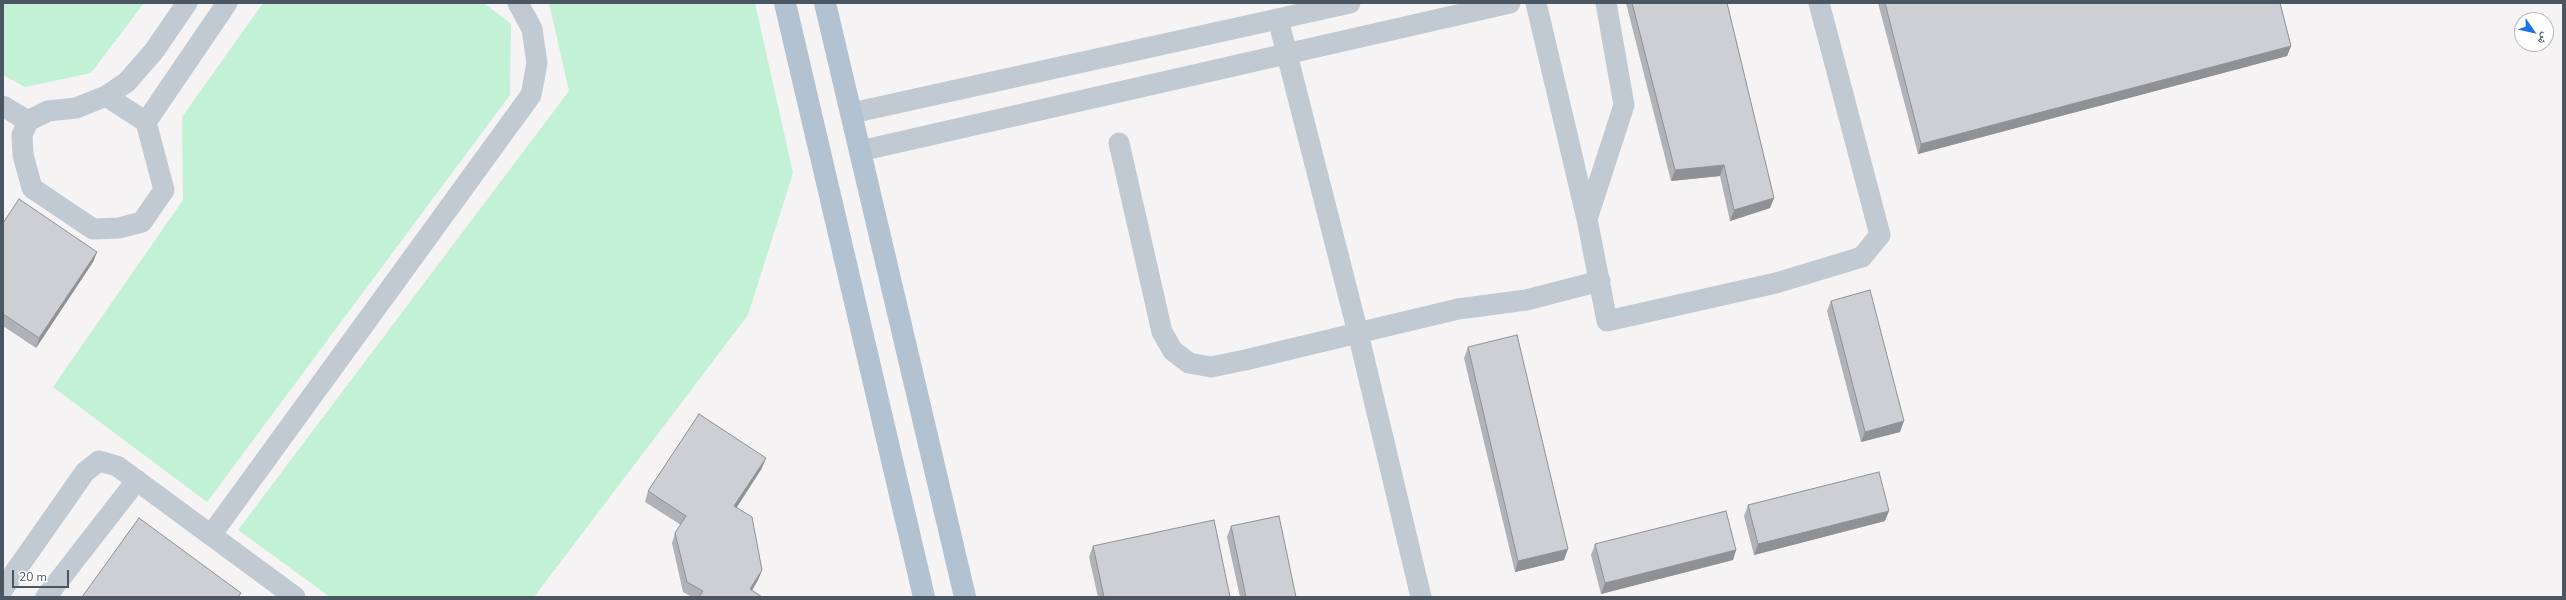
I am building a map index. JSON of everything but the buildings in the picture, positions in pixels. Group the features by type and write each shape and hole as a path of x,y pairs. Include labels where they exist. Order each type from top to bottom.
{"main road":[{"path":"785,3 924,597"},
{"path":"826,3 965,597"}],"street":[{"path":"106,96 146,122 164,190 142,222 119,228 93,229 32,188 23,155 22,136 28,121 48,111 76,108 106,96 127,82 154,51 187,3"},
{"path":"146,122 227,3"},
{"path":"211,535 530,95 537,63 532,29 518,3"},
{"path":"852,113 1350,3"},
{"path":"860,151 1510,3"},
{"path":"1536,3 1587,219 1607,321 1776,283 1862,257 1880,235 1819,3"},
{"path":"1587,219 1624,105 1606,3"},
{"path":"1278,19 1358,333 1421,597"},
{"path":"3,106 28,121"},
{"path":"1119,144 1162,332 1173,351 1189,363 1211,367 1458,309 1526,300 1600,281"},
{"path":"3,589 85,472 99,461 117,466 296,597"},
{"path":"46,597 137,480"}],"green space":[{"path":"3,3 144,3 91,73 25,87 3,75"},
{"path":"263,3 484,3 511,24 510,95 207,502 53,387 183,200 182,117"},
{"path":"549,3 755,3 793,173 748,315 534,597 330,597 238,530 569,91"}]}
